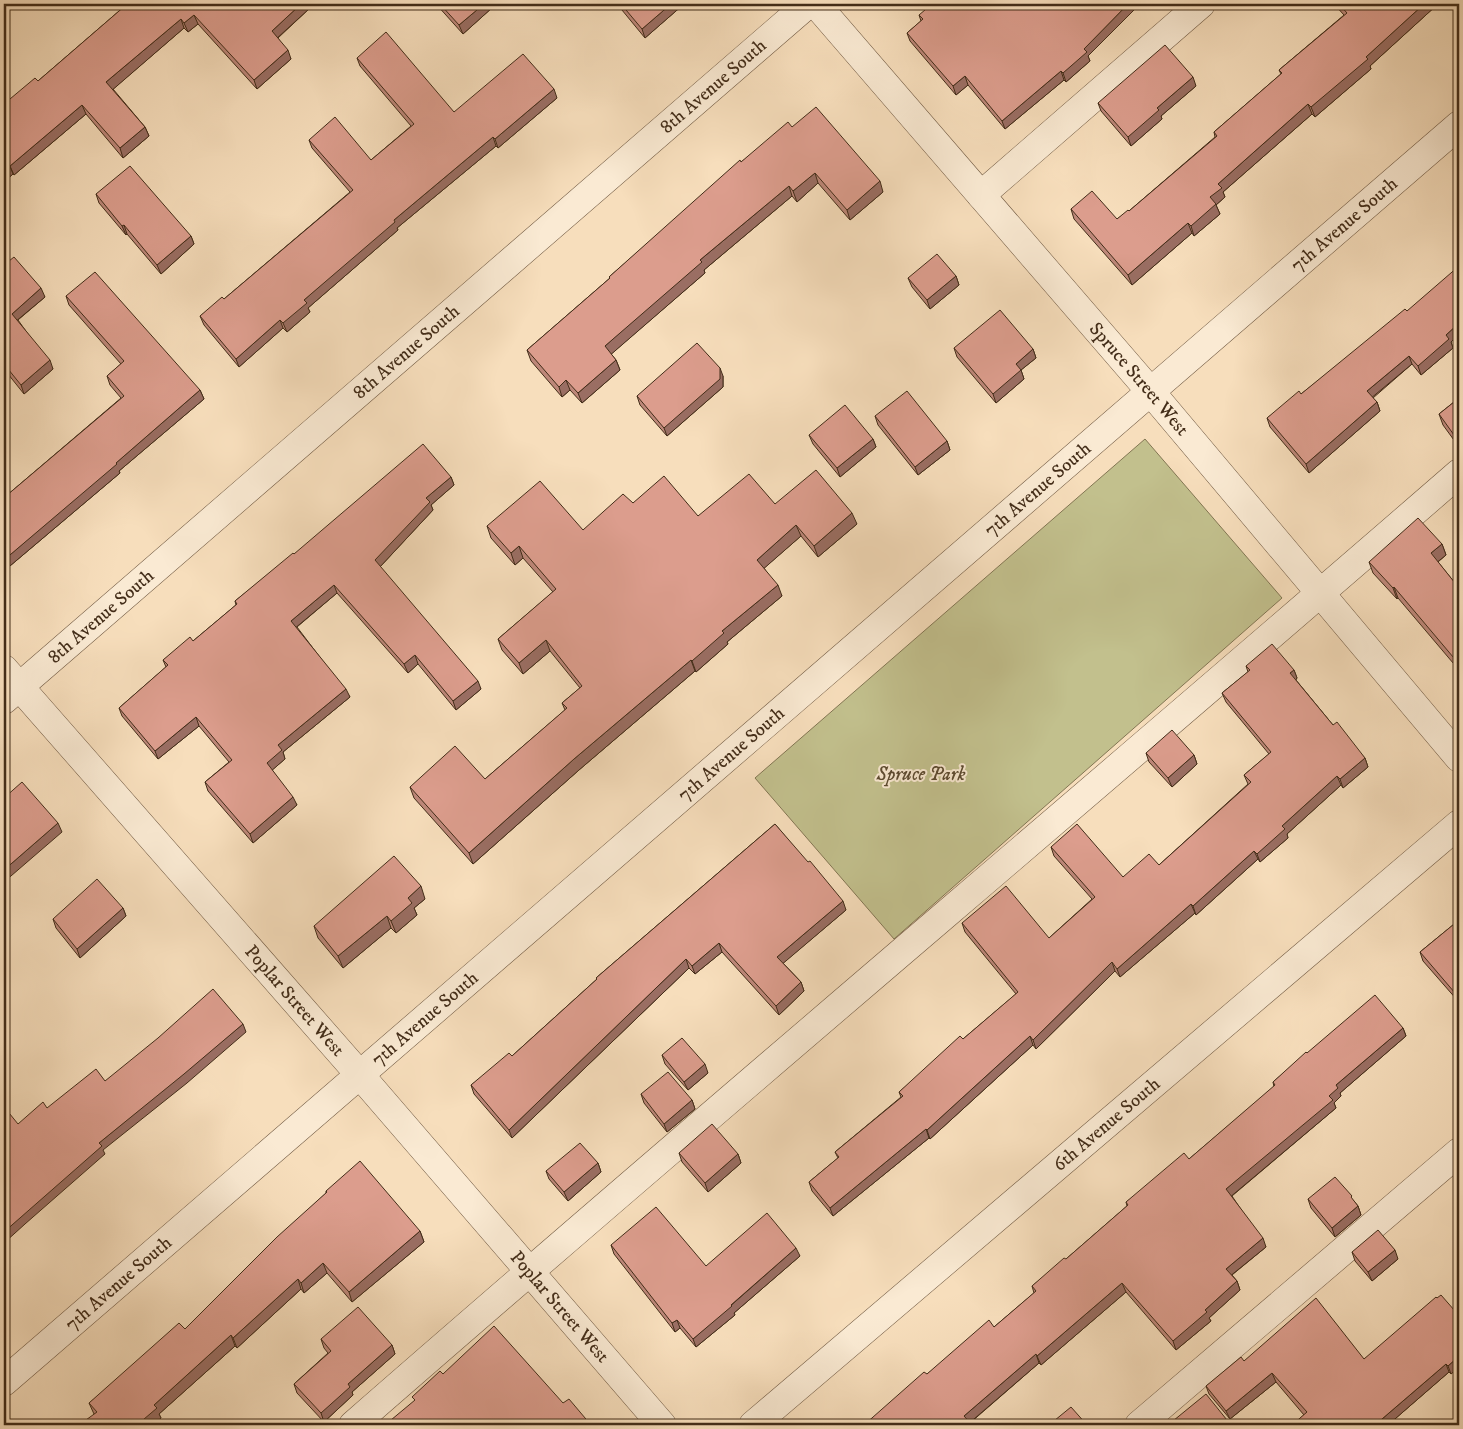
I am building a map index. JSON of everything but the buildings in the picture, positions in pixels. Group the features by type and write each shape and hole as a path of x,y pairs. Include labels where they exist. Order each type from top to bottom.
{"street":[{"name":"8th Avenue South","path":"9,685 808,4"},
{"name":"Spruce Street West","path":"816,4 1150,391 1459,758"},
{"path":"981,195 1201,4"},
{"name":"7th Avenue South","path":"4,1382 1459,125"},
{"path":"353,1425 529,1271 1459,473"},
{"name":"Poplar Street West","path":"9,685 360,1075 662,1425"},
{"name":"6th Avenue South","path":"753,1425 1459,824"},
{"path":"1139,1425 1459,1152"}],"green space":[{"name":"Spruce Park","path":"1145,439 1282,598 894,939 755,778"}]}
